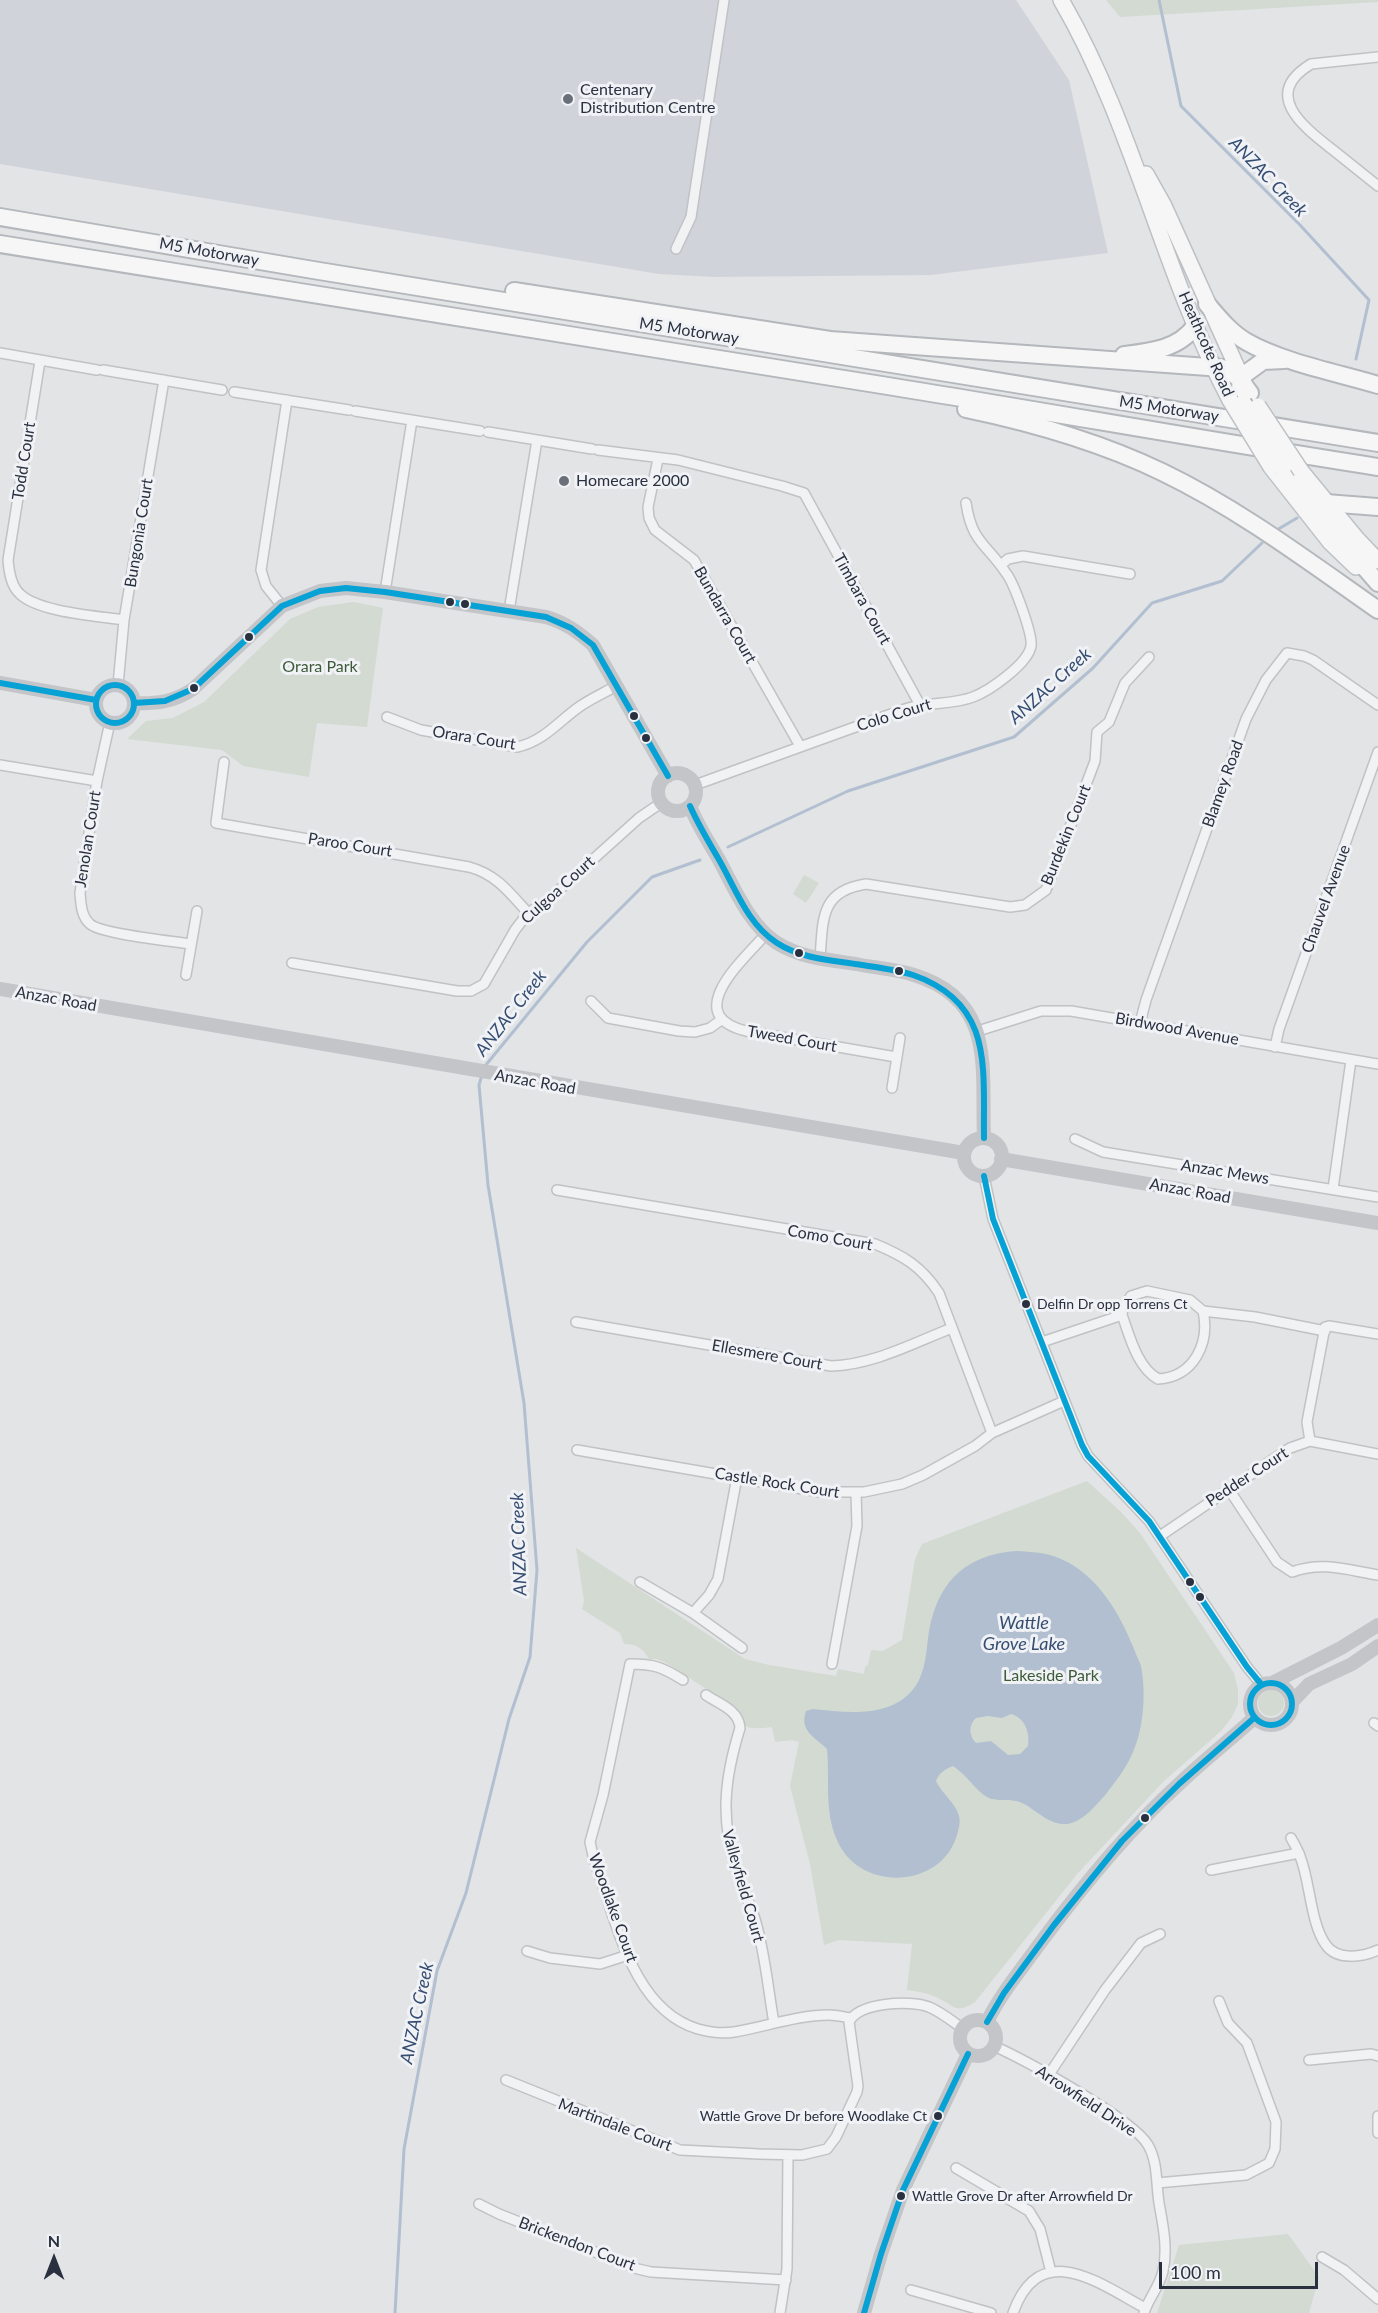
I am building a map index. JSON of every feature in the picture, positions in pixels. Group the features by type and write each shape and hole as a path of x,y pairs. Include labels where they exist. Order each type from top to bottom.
{"highway":[{"name":"M5 Motorway","path":"0,217 1378,443"},
{"name":"M5 Motorway","path":"0,244 766,366 1378,467"},
{"path":"313,270 405,274 830,340 1229,370 1244,393 1277,468 1309,501 1378,585"},
{"path":"1207,304 1228,329 1246,342 1276,356 1378,385"},
{"path":"1090,358 1139,353 1175,344 1188,336 1195,326"},
{"path":"1244,393 1263,361 1294,360"},
{"path":"766,366 991,414 1064,434 1123,455 1162,472 1236,512 1378,610"},
{"path":"1289,492 1309,501 1378,507"}],"main road":[{"name":"Heathcote Road","path":"1061,0 1085,45 1122,132 1195,326 1213,367"},
{"name":"Heathcote Road","path":"1122,132 1164,206 1244,393 1326,503 1378,561"},
{"path":"1277,468 1289,492 1330,542 1378,585"}],"street":[{"path":"676,249 691,217 724,0"},
{"path":"1378,57 1311,64 1294,78 1289,100 1296,118 1378,186"},
{"path":"0,353 222,390"},
{"name":"Todd Court","path":"40,361 8,560 9,573 20,594 42,607 124,620"},
{"name":"Bungonia Court","path":"118,685 124,620 164,381"},
{"path":"234,392 658,459"},
{"path":"282,606 266,586 261,570 287,400"},
{"path":"385,592 412,420"},
{"path":"509,611 537,440"},
{"name":"Timbara Court","path":"658,459 678,460 804,493 920,705"},
{"name":"Bundarra Court","path":"658,459 648,507 649,518 655,530 694,560 800,746"},
{"name":"Colo Court","path":"695,785 920,705 971,698 987,691 1005,678 1029,653 1030,634 1011,581 1001,565 972,531 966,503"},
{"path":"1001,565 1008,559 1023,556 1130,574"},
{"path":"134,703 153,704 172,700 193,689 282,606 301,597 335,588 385,592 564,622 593,645 668,776"},
{"name":"Blamey Road","path":"1140,1023 1246,719 1274,668 1287,653 1304,656 1378,705"},
{"name":"Burdekin Court","path":"820,959 822,935 830,900 840,891 852,886 866,884 1011,908 1025,905 1046,890 1095,761 1097,732 1105,726 1112,715 1125,683 1149,657"},
{"path":"0,683 96,700"},
{"path":"118,685 128,691 134,703 127,718 116,723 100,716 96,700 105,688 118,685"},
{"name":"Orara Court","path":"387,717 421,730 517,747 528,745 539,739 580,706 616,686"},
{"name":"Jenolan Court","path":"110,722 97,781 80,893 81,907 86,919 93,926 108,931 191,944"},
{"name":"Chauvel Avenue","path":"1275,1047 1279,1029 1378,752"},
{"name":"Paroo Court","path":"224,762 216,823 412,856 485,871 500,882 528,913"},
{"path":"0,765 97,781"},
{"path":"684,774 695,785 695,797 690,806 679,811 663,804 659,788 668,776 684,774"},
{"name":"Culgoa Court","path":"292,963 457,991 471,991 483,984 515,930 528,913 548,900 639,818 663,804"},
{"path":"690,806 750,914 766,934 793,951 820,959 912,974 928,980 956,1000 968,1013 978,1031 982,1056 984,1138"},
{"path":"186,975 197,911"},
{"path":"591,1001 608,1018 679,1031 695,1032 710,1028 721,1020 716,1007 724,982 766,934"},
{"name":"Anzac Road","path":"0,989 476,1072 964,1153"},
{"name":"Birdwood Avenue","path":"978,1031 1041,1011 1071,1011 1378,1064"},
{"name":"Tweed Court","path":"721,1020 732,1028 746,1031 896,1057"},
{"path":"892,1088 900,1038"},
{"path":"1333,1189 1352,1060"},
{"path":"984,1138 996,1144 1001,1159 995,1171 984,1176 968,1169 964,1153 970,1143 984,1138"},
{"name":"Anzac Mews","path":"1076,1139 1102,1152 1378,1197"},
{"name":"Anzac Road","path":"1001,1159 1378,1223"},
{"path":"984,1176 993,1218 1064,1401 1088,1456 1137,1507 1160,1536 1247,1667 1268,1683 1287,1689 1292,1702"},
{"name":"Como Court","path":"557,1190 875,1244 913,1263 927,1275 939,1293 992,1433"},
{"path":"1203,1311 1205,1324 1202,1346 1192,1364 1177,1374 1162,1378 1148,1373 1141,1363 1122,1315 1123,1308 1131,1296 1147,1291 1190,1300 1203,1311 1255,1317 1325,1331"},
{"path":"1042,1342 1122,1315"},
{"name":"Ellesmere Court","path":"576,1322 831,1366 849,1365 868,1360 952,1328"},
{"path":"1378,1334 1325,1327 1307,1422 1310,1441 1378,1454"},
{"name":"Castle Rock Court","path":"577,1450 820,1492 856,1492 913,1480 969,1450 992,1433 1064,1401"},
{"name":"Pedder Court","path":"1160,1536 1290,1448 1310,1441"},
{"path":"693,1613 709,1595 718,1579 737,1477"},
{"path":"1228,1488 1277,1562 1292,1572 1320,1565 1378,1575"},
{"path":"832,1664 857,1526 856,1492"},
{"path":"640,1582 693,1613 742,1648"},
{"path":"1378,1625 1341,1648 1252,1693 1251,1712 1254,1718 1266,1725 1279,1724 1289,1715 1292,1702 1309,1684 1352,1664 1378,1646"},
{"name":"Woodlake Court","path":"683,1680 662,1667 651,1664 630,1664 603,1795 590,1842 594,1860 628,1955 651,1998 672,2018 688,2026 721,2033 828,2014 851,2018"},
{"name":"Valleyfield Court","path":"706,1695 732,1711 739,1720 740,1728 726,1789 725,1822 736,1872 755,1919 774,2023"},
{"path":"987,2022 994,2008 1034,1952 1099,1868 1178,1785 1254,1718"},
{"path":"1291,1838 1299,1853 1319,1932 1326,1946 1335,1954 1345,1955 1367,1955 1378,1950"},
{"path":"1211,1870 1299,1853"},
{"path":"1048,2076 1141,1943 1160,1934"},
{"path":"527,1950 550,1958 600,1964 628,1955"},
{"path":"1157,2182 1246,2175 1269,2163 1275,2149 1276,2122 1247,2043 1228,2023 1219,2001"},
{"path":"851,2018 857,2012 866,2009 912,2003 936,2010 962,2028"},
{"name":"Martindale Court","path":"506,2080 680,2150 802,2155 827,2149 842,2126 858,2086 849,2022 851,2018"},
{"path":"974,2020 987,2022 996,2035 994,2046 983,2056 968,2054 960,2045 962,2028 974,2020"},
{"name":"Arrowfield Drive","path":"994,2046 1131,2126 1140,2134 1153,2157 1163,2224 1163,2272 1144,2311"},
{"path":"864,2313 903,2190 968,2054"},
{"path":"1309,2060 1367,2054 1378,2056"},
{"path":"1378,2116 1378,2133"},
{"path":"780,2313 786,2280 788,2155"},
{"path":"956,2168 1029,2211 1040,2229 1051,2272"},
{"name":"Brickendon Court","path":"479,2204 498,2214 644,2271 786,2280"},
{"path":"1322,2257 1344,2270 1378,2299"},
{"path":"1013,2313 1024,2292 1042,2276 1051,2272 1069,2271 1083,2275 1144,2311"},
{"path":"911,2290 991,2313"}],"shaded area":[{"path":"0,0 1016,0 1069,80 1108,253 931,275 714,277 659,274 0,164"}],"green space":[{"path":"1106,0 1378,0 1378,2 1120,17"},
{"name":"Orara Park","path":"354,602 383,608 367,727 317,723 309,777 243,766 222,750 127,739 146,721 173,718 204,702 290,619 318,607"},
{"path":"804,875 819,883 806,903 793,894"},
{"name":"Lakeside Park","path":"1087,1481 1140,1533 1234,1673 1238,1704 1232,1717 1221,1731 1163,1782 1078,1873 975,2002 959,2008 922,1992 907,1990 912,1944 839,1940 824,1945 810,1864 790,1786 799,1742 792,1740 775,1742 772,1727 747,1726 726,1702 665,1662 649,1659 639,1647 624,1644 620,1633 582,1609 584,1601 576,1548 745,1659 836,1676 838,1669 864,1674 871,1650 883,1651 902,1640 915,1559 922,1544"},
{"path":"1271,1690 1280,1694 1284,1703 1280,1712 1271,1716 1262,1712 1258,1703 1262,1694"},
{"path":"1288,2234 1319,2277 1309,2313 1157,2313 1179,2245"}],"water":[{"name":"Wattle Grove Lake","path":"1016,1551 1056,1557 1086,1575 1097,1585 1115,1609 1141,1666 1143,1710 1140,1732 1131,1758 1106,1794 1093,1808 1084,1817 1067,1824 1048,1820 1017,1801 995,1800 987,1797 958,1769 953,1766 947,1768 936,1781 955,1806 960,1821 956,1838 947,1855 933,1867 916,1875 898,1878 862,1869 847,1857 833,1829 829,1806 827,1749 806,1729 804,1718 806,1711 813,1709 850,1712 876,1710 899,1702 909,1694 921,1675 932,1619 945,1589 954,1576 966,1567 980,1559","holes":["1011,1714 1026,1726 1028,1736 1028,1746 1020,1754 1008,1755 991,1741 976,1743 972,1737 970,1730 976,1718 988,1716 1002,1718"]}],"waterway":[{"name":"ANZAC Creek","path":"1159,0 1181,106 1300,225 1369,300 1356,359"},
{"name":"ANZAC Creek","path":"1275,531 1297,518"},
{"name":"ANZAC Creek","path":"728,847 848,791 1014,737 1093,668 1152,603 1222,581 1262,543"},
{"name":"ANZAC Creek","path":"485,1066 587,942 652,877 700,860"},
{"name":"ANZAC Creek","path":"395,2313 404,2149 437,1971 466,1893 509,1719 530,1657 537,1570 524,1403 488,1185 479,1085 482,1075"}],"transit line":[{"path":"134,703 165,701 193,689 282,606 320,591 346,588 385,592 546,617 571,628 593,645 668,776"},
{"path":"0,683 96,700"},
{"path":"115,685 128,691 134,704 128,717 115,723 102,717 96,704 102,691 115,685"},
{"path":"690,806 743,904 758,926 777,943 815,958 913,975 939,987 958,1002 971,1020 978,1041 984,1087 984,1138"},
{"path":"984,1176 993,1219 1082,1445 1088,1456 1149,1521 1247,1667 1261,1684"},
{"path":"1271,1683 1279,1684 1286,1689 1291,1696 1292,1704 1291,1712 1286,1719 1279,1724 1271,1725 1263,1724 1256,1719 1251,1712 1250,1704 1251,1696 1256,1689 1263,1684 1271,1683"},
{"path":"987,2022 1004,1993 1054,1925 1122,1841 1179,1784 1254,1718"},
{"path":"864,2313 903,2190 968,2054"}],"place":[{"name":"Centenary Distribution Centre","path":"568,99"},
{"name":"Homecare 2000","path":"564,481"},
{"name":"Delfin Dr opp Torrens Ct","path":"1026,1304"},
{"name":"Wattle Grove Dr before Woodlake Ct","path":"938,2116"},
{"name":"Wattle Grove Dr after Arrowfield Dr","path":"901,2196"}]}
